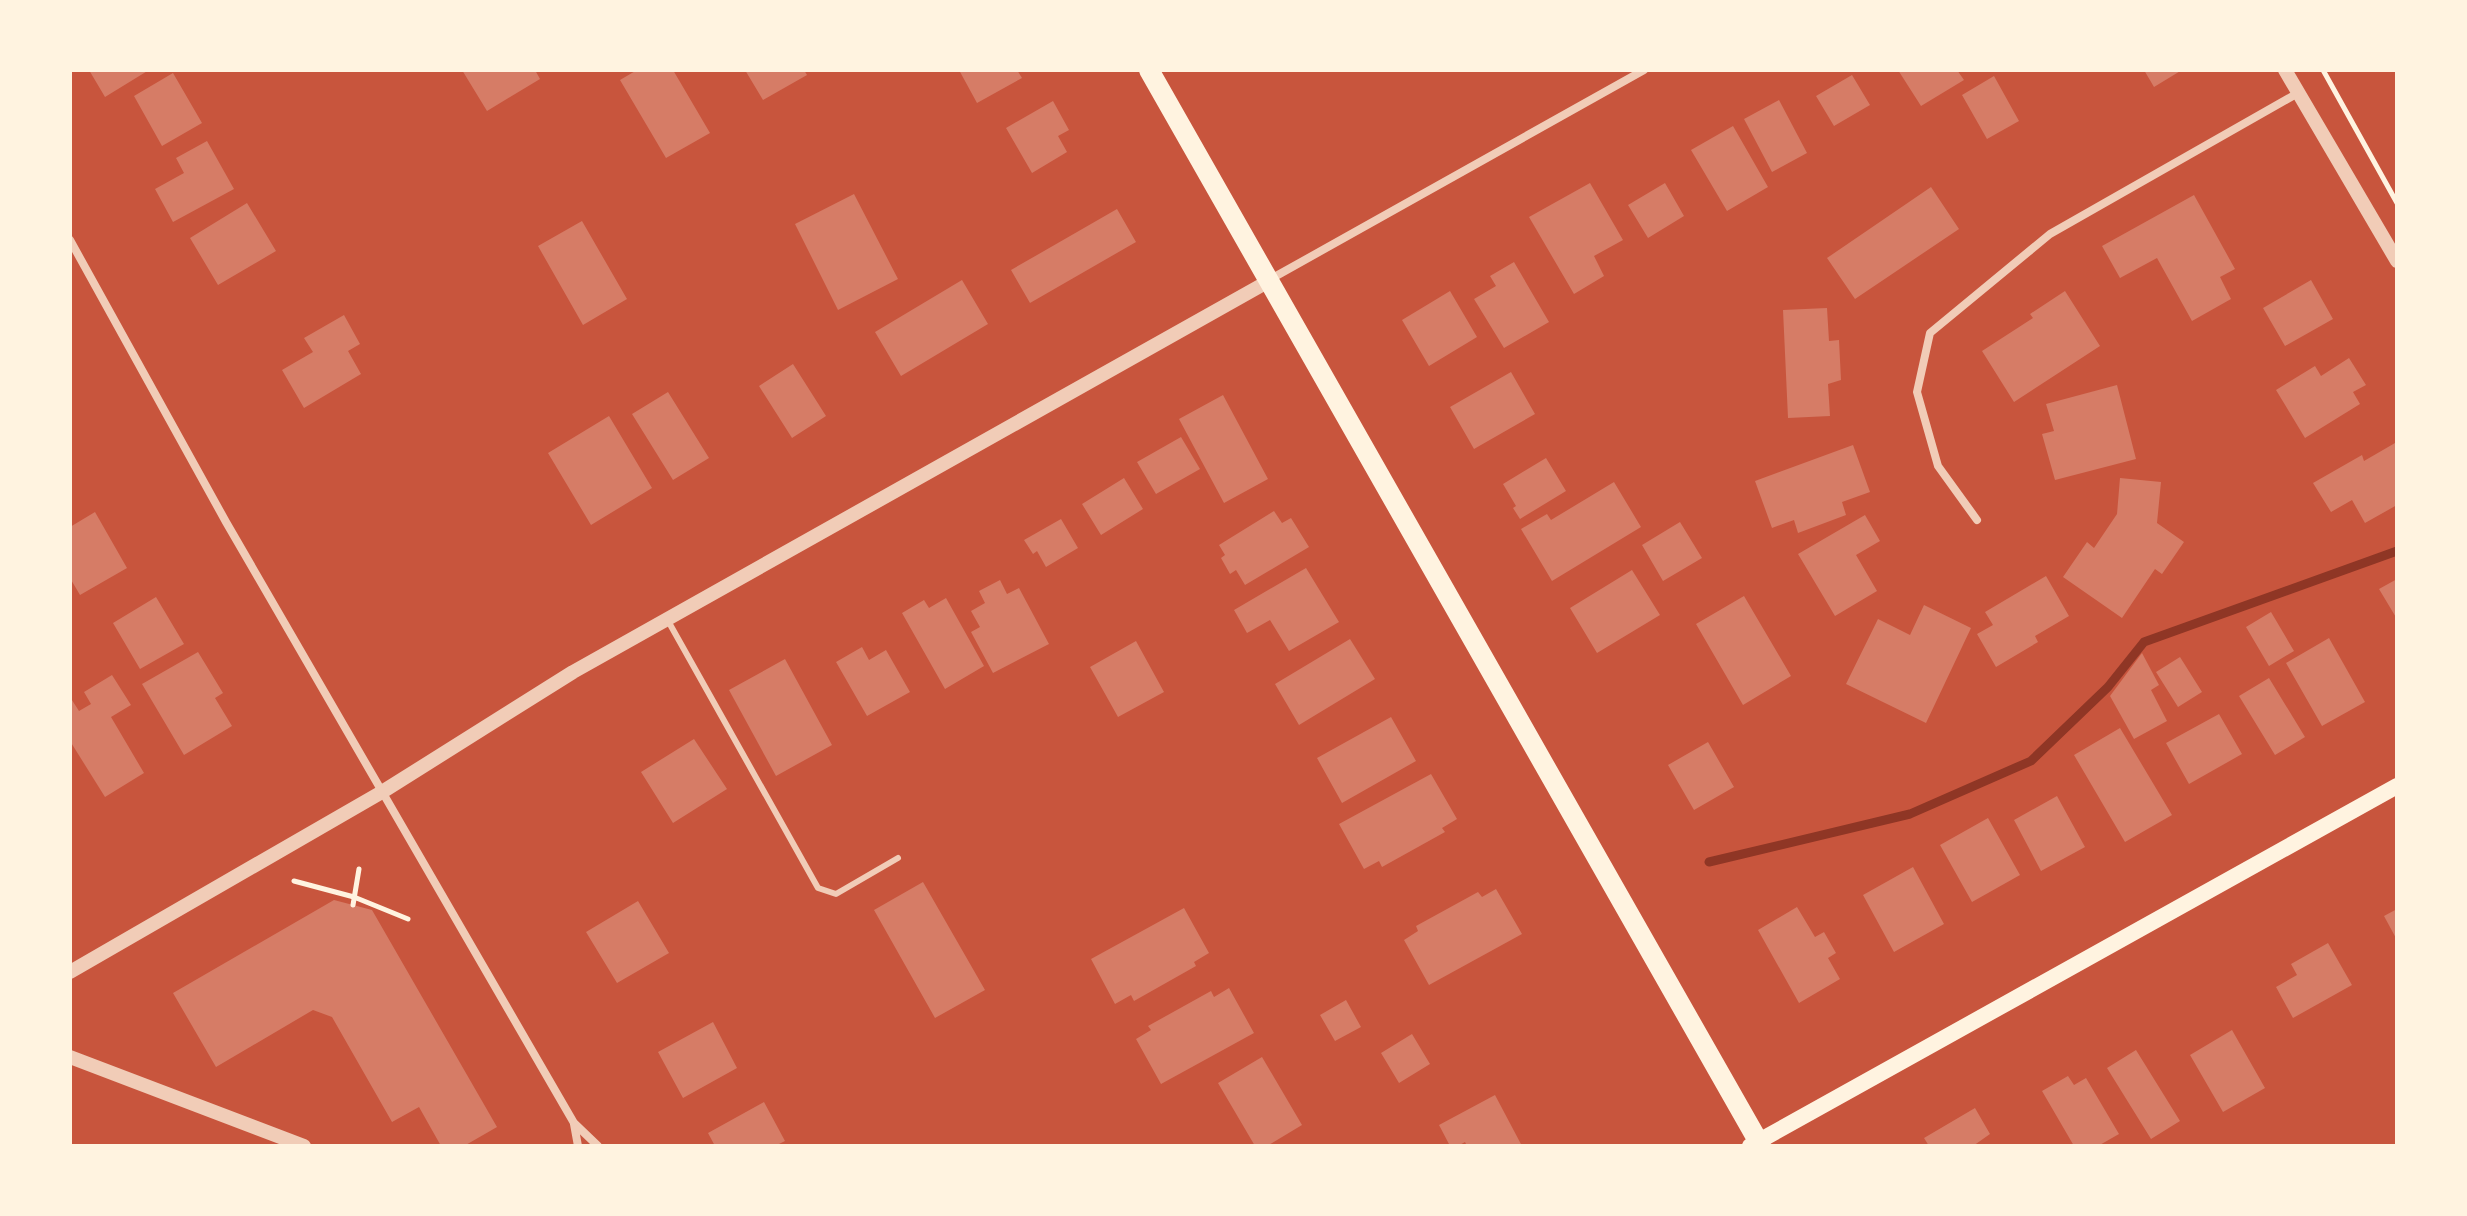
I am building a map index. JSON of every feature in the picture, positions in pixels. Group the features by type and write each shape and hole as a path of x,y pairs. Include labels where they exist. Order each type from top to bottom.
{"main road":[{"path":"1149,70 1756,1145 2397,786"}],"street":[{"path":"70,972 382,792 573,672 1644,70"},
{"path":"2285,70 2397,261"},
{"path":"1977,520 1938,466 1917,392 1930,333 2050,234 2298,93"},
{"path":"70,240 226,522 574,1123 598,1146"},
{"path":"70,1057 304,1146"},
{"path":"574,1123 578,1146"}],"lane":[{"path":"667,619 818,888 836,894 898,858"}],"path":[{"path":"2323,70 2397,203"},
{"path":"353,901 359,869"},
{"path":"294,881 408,919"}],"building":[{"path":"89,70 149,70 105,97"},
{"path":"462,70 535,70 540,79 487,111"},
{"path":"637,70 673,70 710,133 666,158 620,80"},
{"path":"745,70 804,70 807,75 763,100"},
{"path":"959,70 1017,70 1022,78 977,103"},
{"path":"1898,70 1957,70 1964,80 1921,106"},
{"path":"2144,70 2182,70 2154,87"},
{"path":"173,73 202,123 162,146 134,96"},
{"path":"1852,75 1870,105 1834,126 1816,96"},
{"path":"1994,76 2019,121 1987,139 1962,95"},
{"path":"1779,100 1807,153 1772,172 1744,119"},
{"path":"1053,101 1069,130 1058,136 1067,152 1032,173 1006,128"},
{"path":"1733,126 1768,187 1727,211 1691,150"},
{"path":"207,141 234,189 173,222 155,189 184,173 176,158"},
{"path":"1590,183 1623,240 1594,256 1604,276 1574,294 1529,217"},
{"path":"1665,183 1684,216 1648,238 1628,205"},
{"path":"1931,187 1959,229 1855,299 1827,258"},
{"path":"854,194 898,279 838,310 795,224"},
{"path":"2194,195 2235,269 2220,277 2231,299 2192,321 2157,258 2120,278 2102,246"},
{"path":"247,203 276,251 218,285 190,238"},
{"path":"1117,209 1136,242 1030,303 1011,270"},
{"path":"582,221 627,299 583,325 538,246"},
{"path":"1514,262 1549,322 1504,348 1474,299 1496,286 1490,276"},
{"path":"962,280 988,324 901,376 875,332"},
{"path":"2311,280 2333,319 2285,346 2263,308"},
{"path":"1450,291 1477,337 1429,366 1402,320"},
{"path":"2065,291 2100,346 2014,402 1982,351 2033,318 2030,314"},
{"path":"1827,308 1829,341 1839,340 1841,380 1828,384 1830,416 1788,418 1783,310"},
{"path":"344,315 360,344 348,351 361,374 304,408 282,370 313,352 304,338"},
{"path":"2349,358 2366,385 2353,392 2360,404 2305,438 2276,390 2315,366 2321,376"},
{"path":"793,364 826,416 792,438 759,386"},
{"path":"1511,372 1535,414 1474,449 1450,407"},
{"path":"2117,385 2136,459 2055,480 2042,434 2054,431 2046,404"},
{"path":"668,392 709,458 673,480 632,414"},
{"path":"1223,395 1268,479 1224,503 1179,419"},
{"path":"609,416 652,488 591,525 548,453"},
{"path":"1181,437 1200,469 1156,494 1137,462"},
{"path":"2395,443 2397,505 2365,523 2352,500 2331,512 2313,483 2362,455 2364,461"},
{"path":"1853,445 1870,492 1842,502 1846,515 1798,533 1794,520 1772,528 1755,481"},
{"path":"1546,458 1566,491 1520,519 1503,484"},
{"path":"1124,478 1143,509 1101,535 1082,504"},
{"path":"2120,478 2161,482 2157,523 2184,542 2162,574 2155,569 2122,618 2063,577 2087,542 2094,548 2117,514"},
{"path":"1614,482 1641,527 1552,581 1521,529 1547,514 1551,520"},
{"path":"1274,511 1282,523 1291,518 1309,547 1245,585 1236,570 1230,574 1221,558 1225,555 1219,545"},
{"path":"95,512 127,568 80,595 70,578 70,527"},
{"path":"1865,515 1880,541 1856,555 1877,591 1835,616 1798,554"},
{"path":"1061,519 1078,548 1046,567 1037,551 1033,554 1024,540"},
{"path":"1680,522 1702,558 1663,581 1642,545"},
{"path":"1306,568 1339,622 1289,651 1270,620 1247,633 1234,610"},
{"path":"1632,570 1660,615 1597,653 1570,608"},
{"path":"2046,576 2069,616 2035,636 2038,642 1996,667 1977,634 1993,625 1985,612"},
{"path":"2397,579 2397,619 2379,589"},
{"path":"1000,580 1007,594 1019,588 1049,644 993,673 971,632 980,627 971,611 985,603 979,591"},
{"path":"1744,596 1791,676 1743,705 1696,624"},
{"path":"156,597 184,644 140,669 113,623"},
{"path":"946,598 984,666 945,689 902,613 924,600 929,608"},
{"path":"1924,605 1971,628 1926,723 1846,684 1878,619 1910,635"},
{"path":"2271,612 2294,651 2269,666 2246,627"},
{"path":"2329,638 2365,702 2322,726 2286,663"},
{"path":"1350,639 1375,679 1299,725 1275,684"},
{"path":"1136,641 1164,692 1118,717 1090,667"},
{"path":"862,647 869,660 886,650 910,692 867,716 836,662"},
{"path":"198,652 223,693 215,698 232,726 184,755 142,684"},
{"path":"2142,653 2159,685 2151,690 2167,721 2134,739 2110,696"},
{"path":"2180,657 2202,692 2178,707 2156,672"},
{"path":"785,659 832,745 776,776 729,690"},
{"path":"112,675 131,705 111,717 144,773 105,797 70,741 70,697 79,711 91,704 84,692"},
{"path":"2269,678 2305,737 2275,755 2239,696"},
{"path":"2219,714 2242,754 2189,784 2166,743"},
{"path":"1391,717 1416,761 1342,803 1317,758"},
{"path":"2120,728 2172,815 2125,842 2074,755"},
{"path":"694,739 727,789 673,823 641,772"},
{"path":"1708,742 1734,787 1694,810 1668,765"},
{"path":"1431,774 1457,819 1442,828 1445,832 1382,867 1379,861 1364,869 1339,824"},
{"path":"2057,796 2085,847 2041,871 2014,820"},
{"path":"1988,818 2020,875 1972,902 1940,845"},
{"path":"1913,867 1944,924 1894,952 1863,895"},
{"path":"923,882 985,990 935,1018 874,910"},
{"path":"1496,889 1522,934 1429,985 1404,940 1418,931 1416,926 1478,892 1482,897"},
{"path":"334,900 372,910 497,1127 464,1146 441,1146 419,1107 392,1122 332,1017 313,1010 216,1067 173,993"},
{"path":"638,901 669,953 617,983 586,932"},
{"path":"1797,907 1815,937 1824,932 1836,953 1828,958 1840,979 1799,1003 1758,930"},
{"path":"1184,908 1209,953 1194,962 1196,966 1134,1001 1131,995 1115,1004 1091,959"},
{"path":"2397,909 2397,940 2384,916"},
{"path":"2328,943 2352,985 2293,1018 2276,987 2297,975 2291,964"},
{"path":"1229,988 1254,1033 1161,1084 1136,1039 1151,1030 1148,1026 1211,991 1214,997"},
{"path":"1346,1000 1361,1027 1335,1041 1320,1015"},
{"path":"713,1022 737,1068 683,1098 658,1052"},
{"path":"2232,1030 2265,1088 2223,1112 2190,1055"},
{"path":"1412,1034 1430,1064 1399,1083 1381,1053"},
{"path":"2136,1050 2180,1121 2151,1139 2107,1068"},
{"path":"1262,1057 1302,1125 1267,1146 1255,1146 1218,1083"},
{"path":"2068,1076 2074,1085 2086,1078 2119,1134 2098,1146 2074,1146 2042,1091"},
{"path":"1495,1095 1522,1146 1467,1146 1465,1142 1450,1146 1439,1125"},
{"path":"764,1102 785,1141 775,1146 715,1146 708,1133"},
{"path":"1975,1108 1990,1134 1973,1146 1929,1146 1924,1138"}],"waterway":[{"path":"1709,862 1910,814 2031,761 2108,687 2144,642 2397,551"}]}
